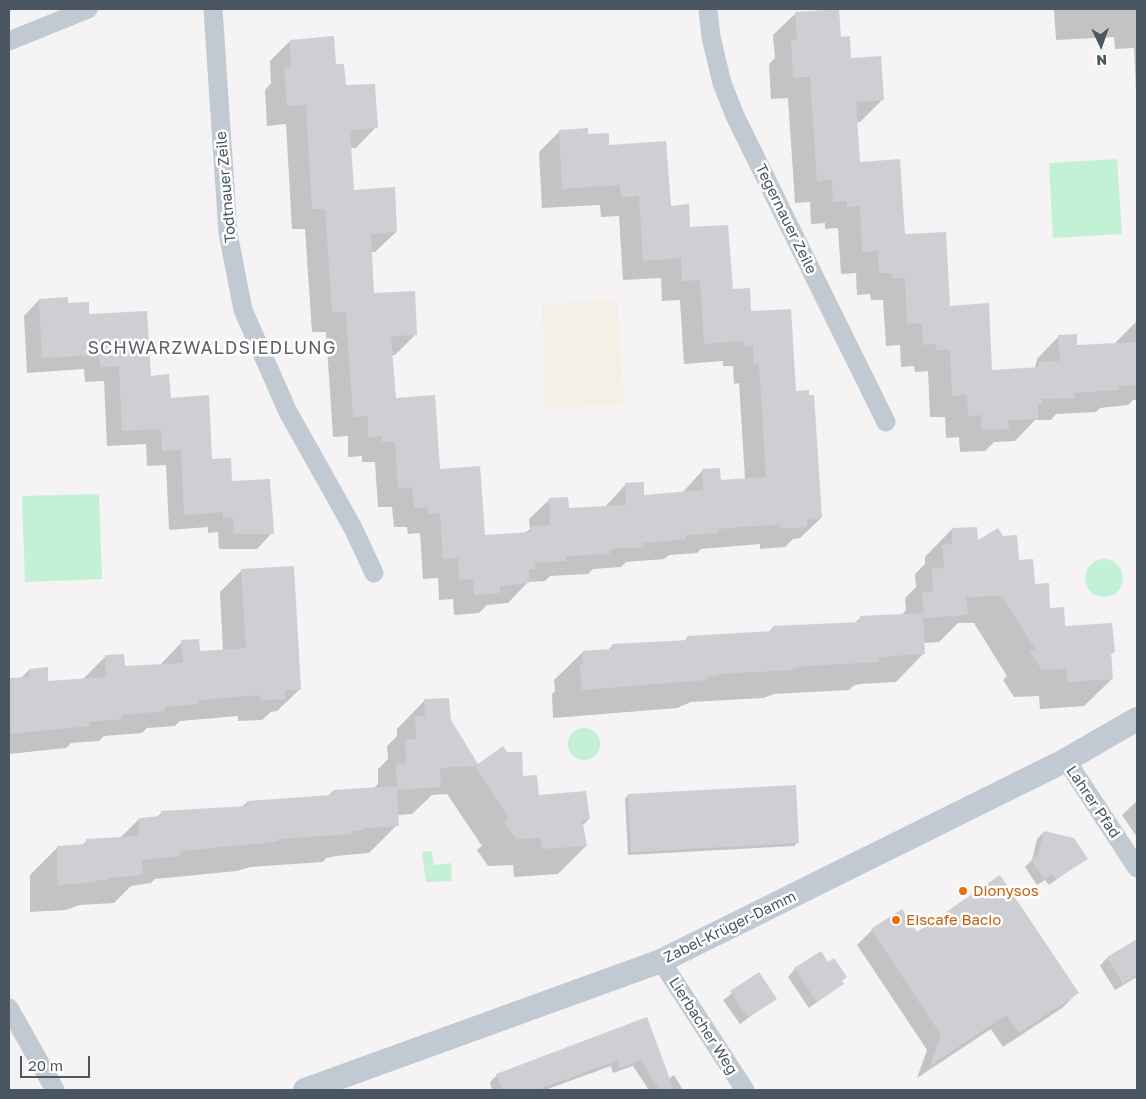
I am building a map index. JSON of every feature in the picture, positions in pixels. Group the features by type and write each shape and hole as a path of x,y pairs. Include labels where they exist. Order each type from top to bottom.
{"street":[{"path":"9,41 88,9"},
{"name":"Todtnauer Zeile","path":"213,9 228,233 244,310 288,412 353,528 374,573"},
{"name":"Tegernauer Zeile","path":"708,9 711,37 722,83 735,116 886,422"},
{"name":"Zabel-Krüger-Damm","path":"305,1090 661,961 1066,760 1137,720"},
{"name":"Lahrer Pfad","path":"1066,760 1137,868"},
{"name":"Lierbacher Weg","path":"661,961 745,1090"},
{"path":"9,1008 55,1090"}],"green space":[{"path":"1117,159 1122,234 1053,238 1049,163"},
{"path":"99,494 102,579 25,582 22,496"},
{"path":"1104,559 1117,565 1123,578 1117,591 1104,597 1091,591 1085,578 1091,565"},
{"path":"584,728 596,732 600,744 596,756 584,760 572,756 568,744 572,732"},
{"path":"432,851 434,865 451,863 452,881 426,882 422,852"}],"sand":[{"path":"617,299 624,404 545,409 542,305"}],"building":[{"path":"839,9 841,37 850,36 851,58 881,56 884,100 856,102 860,162 900,159 905,234 946,232 950,306 989,303 992,370 1039,367 1039,362 1060,361 1058,335 1077,334 1077,345 1137,342 1137,385 1119,386 1119,390 1074,393 1074,398 1042,399 1042,405 1038,405 1038,419 1008,420 1009,429 982,430 981,415 968,416 967,395 952,396 950,350 937,350 936,344 923,345 922,323 907,324 905,278 893,278 892,273 879,273 878,251 862,252 860,206 847,207 847,201 833,202 832,180 817,181 810,77 793,77 791,40 797,40 795,12"},
{"path":"334,36 336,64 344,64 346,85 375,84 378,128 350,130 354,190 395,187 397,232 371,234 374,293 415,291 417,335 391,336 396,398 435,395 440,469 480,466 485,535 531,532 531,526 550,525 549,498 568,497 569,508 626,505 625,483 644,482 644,495 703,490 702,469 720,468 721,480 766,477 759,363 754,364 753,346 743,347 743,341 704,344 700,280 682,281 681,258 643,261 639,196 621,197 620,185 562,189 559,130 588,128 588,134 609,133 609,145 666,141 671,206 689,204 690,227 728,225 733,289 750,288 751,311 791,309 796,391 809,390 809,395 814,395 822,518 807,520 807,527 780,529 780,524 718,529 718,533 686,535 686,539 643,543 643,547 609,549 610,554 566,556 566,561 535,563 535,569 529,569 529,583 500,586 500,593 474,595 473,579 459,580 458,558 443,559 440,513 428,514 427,507 414,508 412,487 398,488 395,442 382,442 382,436 368,437 368,416 353,417 346,312 332,312 325,209 312,209 306,105 287,106 284,68 291,68 290,40"},
{"path":"68,297 68,303 89,302 89,314 147,311 151,376 169,374 171,398 209,395 212,459 231,458 232,481 270,479 274,534 234,534 233,517 223,518 223,512 184,515 181,450 162,451 161,429 122,431 119,366 100,367 99,355 42,358 39,299"},
{"path":"977,527 978,540 998,528 1003,536 1017,535 1019,560 1033,559 1035,584 1049,583 1050,608 1064,607 1065,626 1112,623 1115,652 1111,652 1113,679 1067,682 1066,669 1042,670 1030,652 1035,649 1002,596 966,597 968,615 924,618 922,592 933,592 932,569 944,568 942,545 952,544 952,528"},
{"path":"294,566 301,690 285,690 286,699 260,700 260,695 198,700 199,704 165,707 165,711 122,715 122,719 89,722 90,726 9,734 9,678 29,677 29,669 48,667 48,681 106,677 105,655 124,654 125,666 183,663 181,640 199,639 200,651 246,648 241,569"},
{"path":"923,613 925,654 890,656 879,658 879,662 804,666 792,668 793,670 718,674 719,676 707,677 707,680 582,690 580,664 583,664 582,651 612,649 612,644 688,640 687,636 773,631 773,626 860,622 860,616"},
{"path":"449,698 451,720 478,764 503,746 507,752 522,752 523,776 537,775 539,795 586,791 590,819 582,820 587,846 542,849 541,838 516,839 504,821 509,818 475,766 440,768 441,787 397,790 399,826 363,828 363,830 352,831 352,834 278,839 278,841 266,843 191,850 180,852 180,856 142,860 143,875 107,878 107,880 96,880 96,882 57,885 57,846 87,844 86,839 139,836 139,818 161,816 161,811 247,806 247,801 333,795 333,790 397,786 396,764 406,763 405,740 416,739 415,716 425,716 424,699"},
{"path":"796,785 799,843 631,852 628,794"},
{"path":"1044,831 1074,838 1088,859 1056,879 1052,874 1045,879 1031,860 1038,855"},
{"path":"1000,875 1079,993 1019,1033 1006,1015 930,1066 941,1035 871,929 902,909 917,932"},
{"path":"1137,939 1137,975 1123,984 1107,957"},
{"path":"821,951 828,962 834,958 847,977 842,981 844,984 817,1002 794,968"},
{"path":"759,972 777,999 748,1018 730,991"},
{"path":"647,1017 674,1090 660,1090 640,1060 620,1068 617,1061 536,1090 502,1090 496,1074"}],"place":[{"name":"Dionysos","path":"963,891"},
{"name":"Eiscafe Bacio","path":"896,920"}],"district":[{"name":"SCHWARZWALDSIEDLUNG","path":"212,348"}]}
